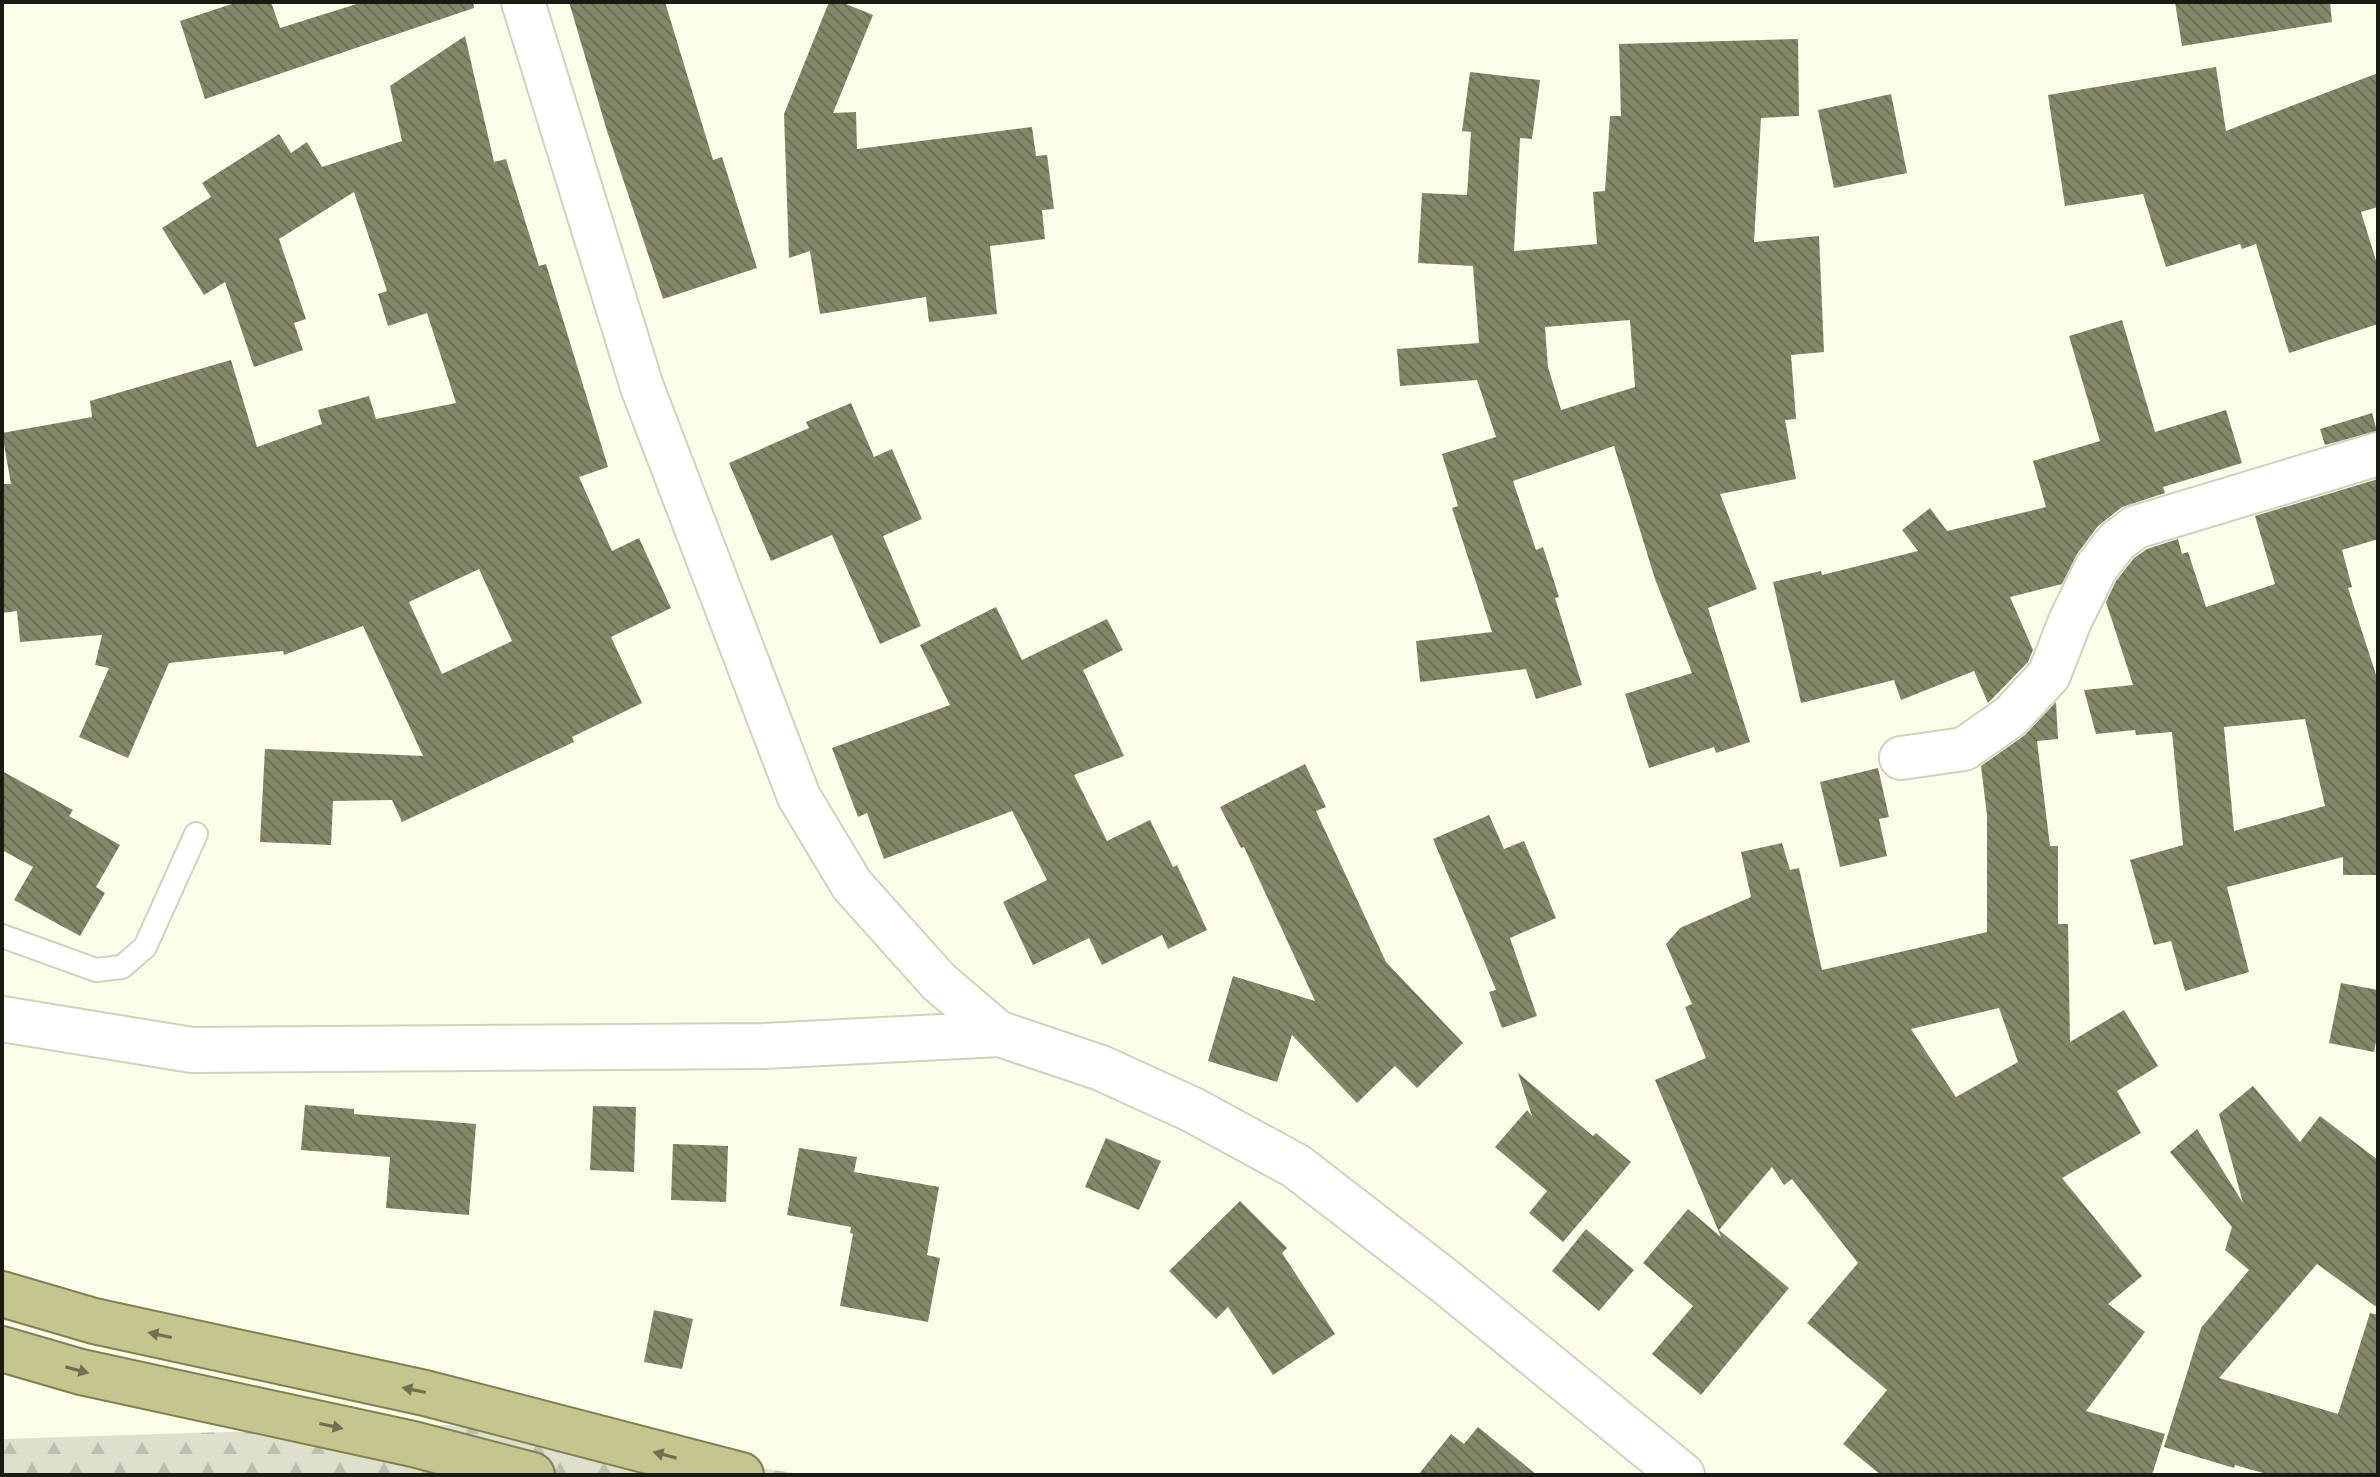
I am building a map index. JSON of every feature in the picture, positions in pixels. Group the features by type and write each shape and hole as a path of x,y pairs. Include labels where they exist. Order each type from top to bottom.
{"highway":[{"path":"2,1294 94,1321 425,1393 741,1475"},
{"path":"2,1349 81,1372 413,1444 532,1475"}],"street":[{"path":"523,2 642,387 799,797 852,885 939,982 1000,1034"},
{"path":"1901,758 1964,749 2011,716 2049,675 2070,621 2096,568 2117,541 2136,527 2378,454"},
{"path":"2,1019 192,1050 764,1046 1000,1034 1101,1068 1193,1110 1296,1166 1446,1282 1682,1475"}],"lane":[{"path":"2,936 96,970 122,967 145,947 196,834"}],"green space":[{"path":"449,1425 809,1475 2,1475 2,1439"}],"building":[{"path":"238,2 271,2 280,28 363,2 473,2 474,8 205,99 180,21"},
{"path":"569,2 665,2 713,160 722,157 757,268 663,299 607,131"},
{"path":"829,2 841,2 873,15 833,113 856,112 857,149 1032,127 1036,156 1047,155 1054,209 1042,210 1045,239 990,246 997,314 929,322 926,297 820,314 810,251 789,258 784,114"},
{"path":"2175,2 2330,2 2332,22 2182,46"},
{"path":"465,36 494,162 506,159 539,266 546,264 608,467 579,477 612,551 639,538 671,608 611,637 642,703 572,737 574,742 402,822 392,800 333,801 331,845 260,842 265,749 423,756 363,626 284,655 283,651 169,663 128,758 79,737 109,668 95,665 102,635 20,642 17,611 2,613 2,484 11,484 2,433 92,417 90,401 231,360 257,447 322,424 318,410 369,396 376,419 456,403 427,313 388,326 378,294 387,291 354,192 279,239 306,319 294,323 303,350 254,367 225,282 204,295 162,228 211,197 202,183 279,134 291,153 307,142 322,167 402,141 390,86","holes":["479,569 512,641 442,674 409,602"]},
{"path":"1798,39 1799,116 1761,118 1754,242 1819,236 1824,352 1791,355 1796,419 1785,420 1796,479 1720,494 1757,589 1708,608 1750,742 1716,753 1714,747 1649,768 1625,694 1692,673 1655,579 1614,446 1513,481 1536,550 1543,547 1582,685 1536,699 1526,669 1420,682 1416,641 1492,632 1452,508 1458,506 1442,454 1496,437 1477,380 1400,386 1397,349 1479,343 1473,266 1418,263 1422,193 1467,195 1471,132 1462,131 1470,72 1540,80 1532,139 1520,138 1514,251 1597,244 1593,192 1605,191 1610,116 1621,116 1619,44","holes":["1630,320 1635,387 1561,410 1548,367 1545,327"]},
{"path":"2216,67 2226,131 2378,73 2378,207 2361,212 2378,267 2378,324 2289,353 2256,244 2242,249 2240,244 2166,267 2143,194 2065,206 2048,95"},
{"path":"1891,94 1907,173 1834,188 1818,110"},
{"path":"2122,320 2155,432 2226,410 2242,463 2163,487 2165,493 2122,507 2098,526 2077,554 2062,584 2010,597 2033,650 2028,662 1988,703 1974,671 1901,700 1894,680 1801,703 1773,582 1821,571 1822,575 1918,551 1902,530 1930,508 1947,531 2046,507 2033,461 2100,441 2069,336"},
{"path":"851,403 874,457 892,449 922,519 883,536 921,626 880,644 832,535 771,561 729,463 809,428 806,422"},
{"path":"2372,413 2377,431 2325,445 2320,429"},
{"path":"2378,479 2378,539 2342,550 2352,587 2348,588 2378,681 2378,875 2343,875 2343,857 2227,887 2249,972 2185,991 2171,941 2154,945 2130,860 2183,845 2172,732 2136,735 2135,730 2096,734 2084,690 2133,685 2106,602 2116,581 2134,558 2147,549 2178,539 2182,554 2188,552 2206,607 2275,584 2255,516","holes":["2305,719 2325,806 2234,831 2224,727"]},
{"path":"996,607 1022,660 1107,619 1123,650 1083,670 1124,756 1074,775 1107,841 1150,820 1173,867 1177,865 1207,930 1168,949 1162,935 1102,965 1089,938 1033,965 1003,902 1047,880 1012,811 884,859 867,813 858,817 832,748 950,705 920,645"},
{"path":"2056,702 2058,739 2037,741 2050,846 2058,846 2058,924 2068,924 2070,1042 2124,1010 2158,1066 2117,1091 2141,1133 2062,1178 2142,1276 2108,1304 2145,1332 2086,1411 2165,1434 2152,1475 1881,1475 1843,1444 1887,1390 1807,1323 1858,1263 1792,1179 1784,1185 1772,1167 1719,1230 1789,1288 1701,1395 1652,1354 1693,1306 1643,1263 1688,1209 1721,1237 1655,1080 1706,1058 1685,1007 1692,1004 1666,944 1680,928 1751,897 1741,852 1782,843 1790,870 1799,868 1822,970 1987,932 1987,815 1981,766 2025,735","holes":["1999,1008 2018,1062 1956,1097 1911,1029"]},
{"path":"1305,764 1326,807 1316,811 1386,962 1463,1043 1417,1088 1395,1066 1357,1103 1292,1035 1277,1082 1208,1061 1233,976 1315,1001 1244,847 1241,848 1220,807"},
{"path":"1878,768 1889,817 1879,819 1887,856 1840,867 1820,782"},
{"path":"2,771 73,810 69,816 120,845 96,887 105,893 80,936 14,900 33,867 2,850"},
{"path":"1489,815 1504,849 1524,841 1556,918 1510,938 1537,1016 1502,1028 1489,992 1496,990 1433,839"},
{"path":"2341,983 2378,990 2378,1031 2374,1052 2329,1043"},
{"path":"1518,1073 1593,1136 1596,1133 1631,1162 1563,1242 1529,1213 1547,1191 1495,1147 1527,1110 1532,1116"},
{"path":"2253,1086 2300,1142 2320,1116 2378,1160 2378,1308 2317,1264 2219,1378 2338,1414 2370,1313 2378,1315 2378,1475 2270,1475 2235,1465 2234,1468 2164,1447 2201,1328 2249,1270 2225,1250 2232,1227 2170,1152 2197,1129 2243,1203 2219,1114"},
{"path":"305,1105 354,1109 354,1114 476,1124 469,1215 386,1208 390,1157 301,1150"},
{"path":"593,1106 636,1107 634,1172 590,1170"},
{"path":"1106,1138 1161,1161 1139,1210 1085,1187"},
{"path":"673,1144 728,1146 726,1202 671,1200"},
{"path":"799,1148 857,1157 854,1172 939,1187 927,1255 940,1258 928,1322 840,1306 853,1234 850,1233 851,1227 787,1215"},
{"path":"1240,1201 1287,1248 1282,1253 1335,1334 1273,1375 1228,1307 1216,1319 1169,1271"},
{"path":"1586,1229 1634,1270 1599,1311 1552,1271"},
{"path":"654,1310 693,1319 682,1369 644,1362"},
{"path":"1478,1427 1537,1475 1418,1475 1451,1434 1464,1444"}]}
